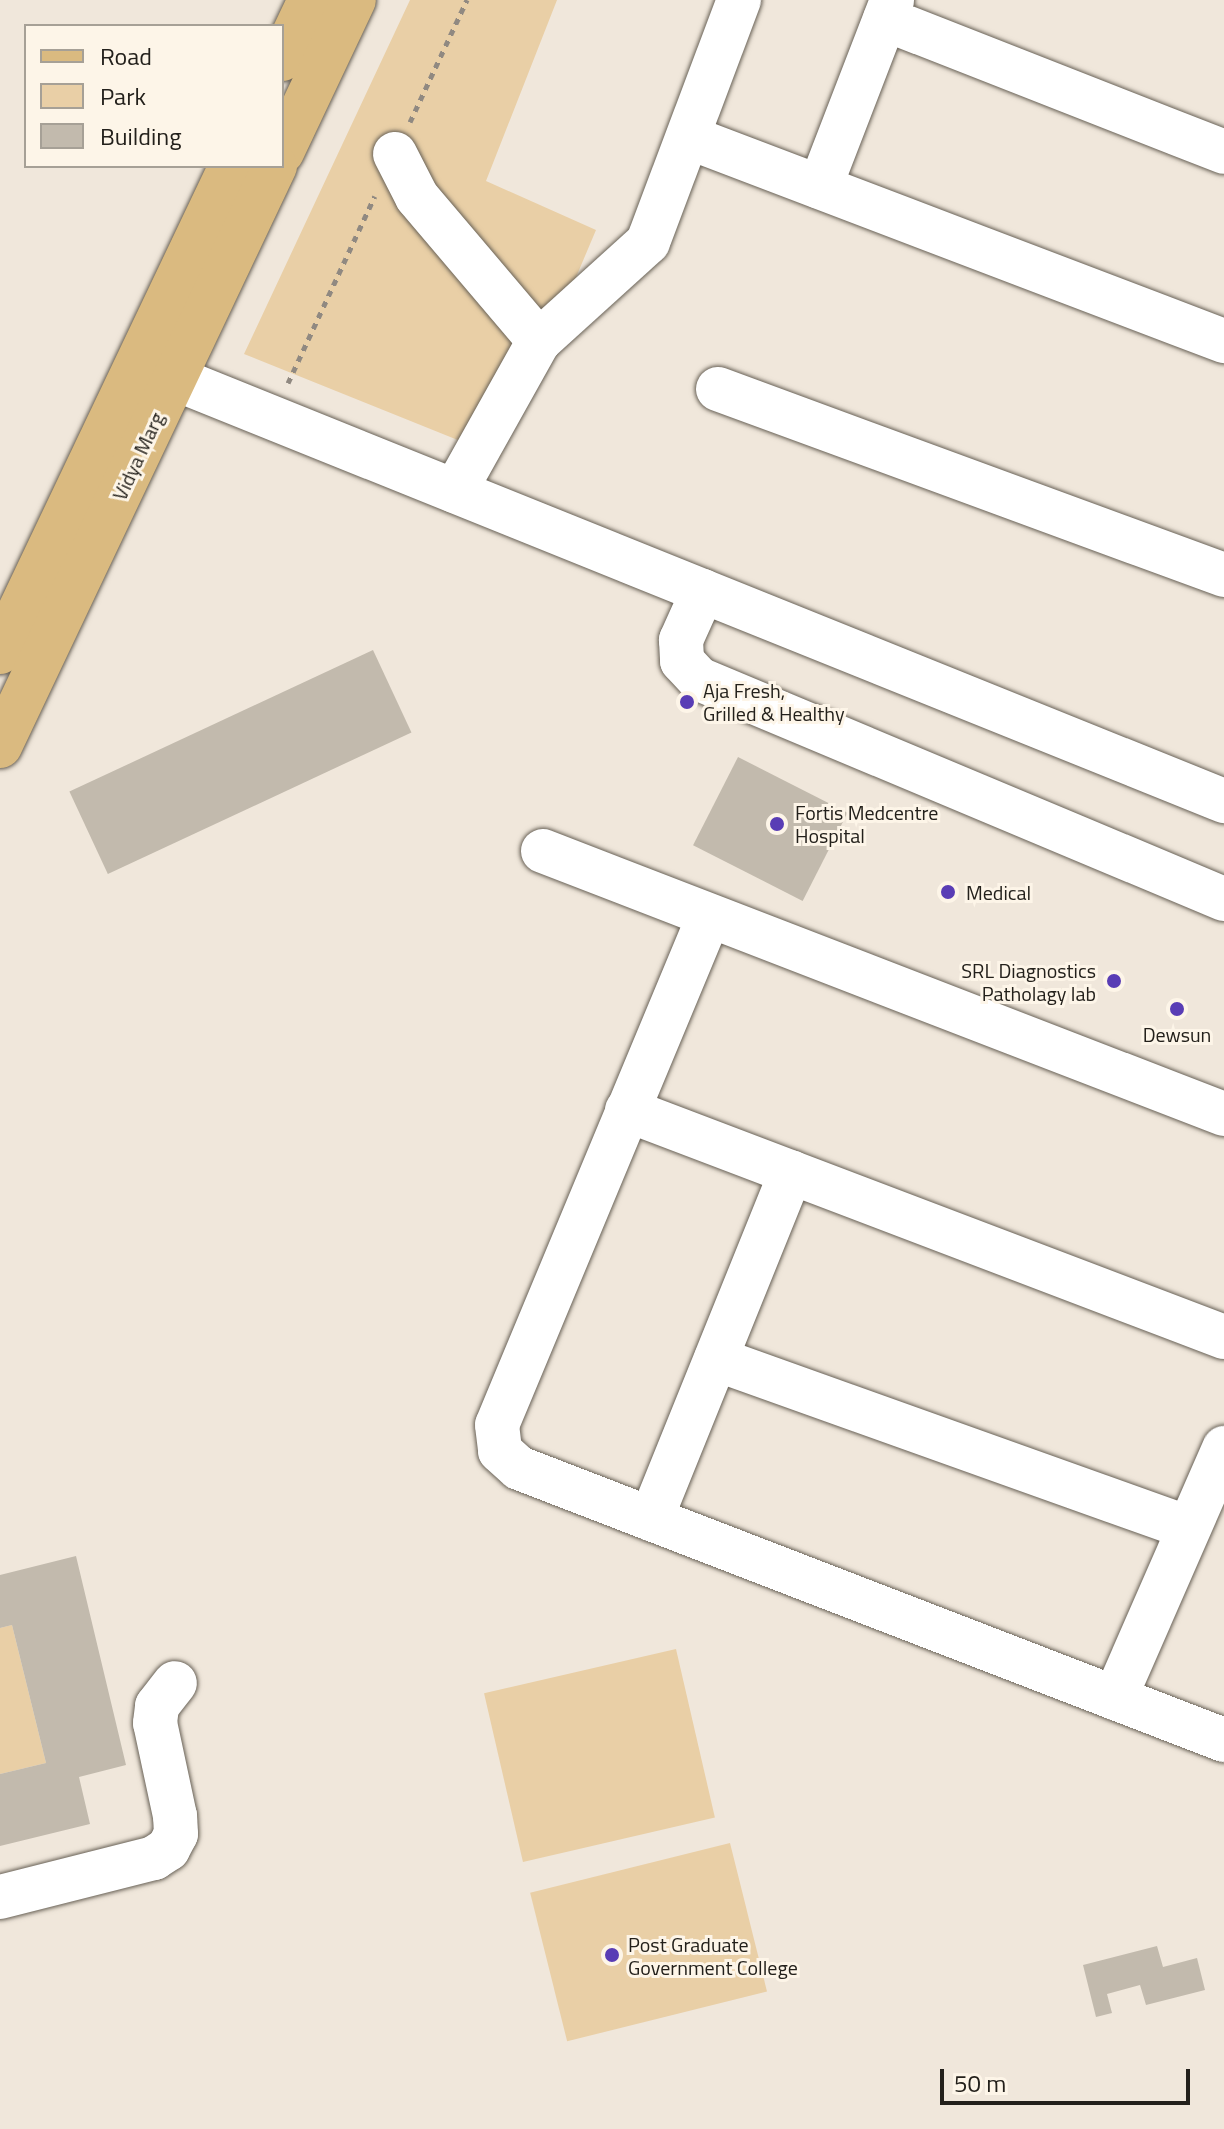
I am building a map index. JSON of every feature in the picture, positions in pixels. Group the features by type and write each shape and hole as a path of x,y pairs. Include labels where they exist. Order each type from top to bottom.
{"main road":[{"path":"284,55 310,0"},
{"path":"284,148 354,0"},
{"name":"Vidya Marg","path":"0,746 156,371 230,168"},
{"name":"Vidya Marg","path":"0,652 156,371 274,168"}],"street":[{"path":"455,491 539,341 648,242 739,0"},
{"path":"820,187 889,10 1224,152"},
{"path":"688,137 1224,341"},
{"path":"395,154 417,197 539,341"},
{"path":"156,371 1224,801"},
{"path":"718,389 1224,575"},
{"path":"703,591 681,640 682,661 699,679 1224,899"},
{"path":"543,851 1224,1114"},
{"path":"709,916 497,1425 500,1451 519,1468 1224,1740"},
{"path":"627,1110 1224,1337"},
{"path":"651,1519 791,1172"},
{"path":"716,1359 1189,1528"},
{"path":"1115,1698 1224,1448"},
{"path":"0,1897 154,1858 168,1849 176,1834 175,1816 155,1723 157,1706 175,1683"}],"path":[{"path":"272,417 467,0"}],"green space":[{"path":"410,0 557,0 486,181 596,230 500,457 244,354"},
{"path":"12,1625 46,1763 0,1774 0,1628"},
{"path":"676,1649 715,1818 523,1862 484,1693"},
{"path":"730,1843 767,1991 567,2041 530,1893"}],"building":[{"path":"373,650 411,732 108,874 69,792"},
{"path":"738,757 848,813 803,901 693,845"},
{"path":"76,1556 126,1765 79,1777 90,1824 0,1846 0,1774 46,1763 12,1625 0,1628 0,1575"},
{"path":"1157,1946 1163,1967 1197,1958 1205,1990 1146,2005 1140,1985 1107,1994 1112,2013 1096,2017 1083,1965"}],"place":[{"name":"Aja Fresh, Grilled & Healthy","path":"687,702"},
{"name":"Fortis Medcentre Hospital","path":"777,824"},
{"name":"Medical","path":"948,892"},
{"name":"SRL Diagnostics Patholagy lab","path":"1114,981"},
{"name":"Dewsun","path":"1177,1009"},
{"name":"Post Graduate Government College","path":"612,1955"}]}
